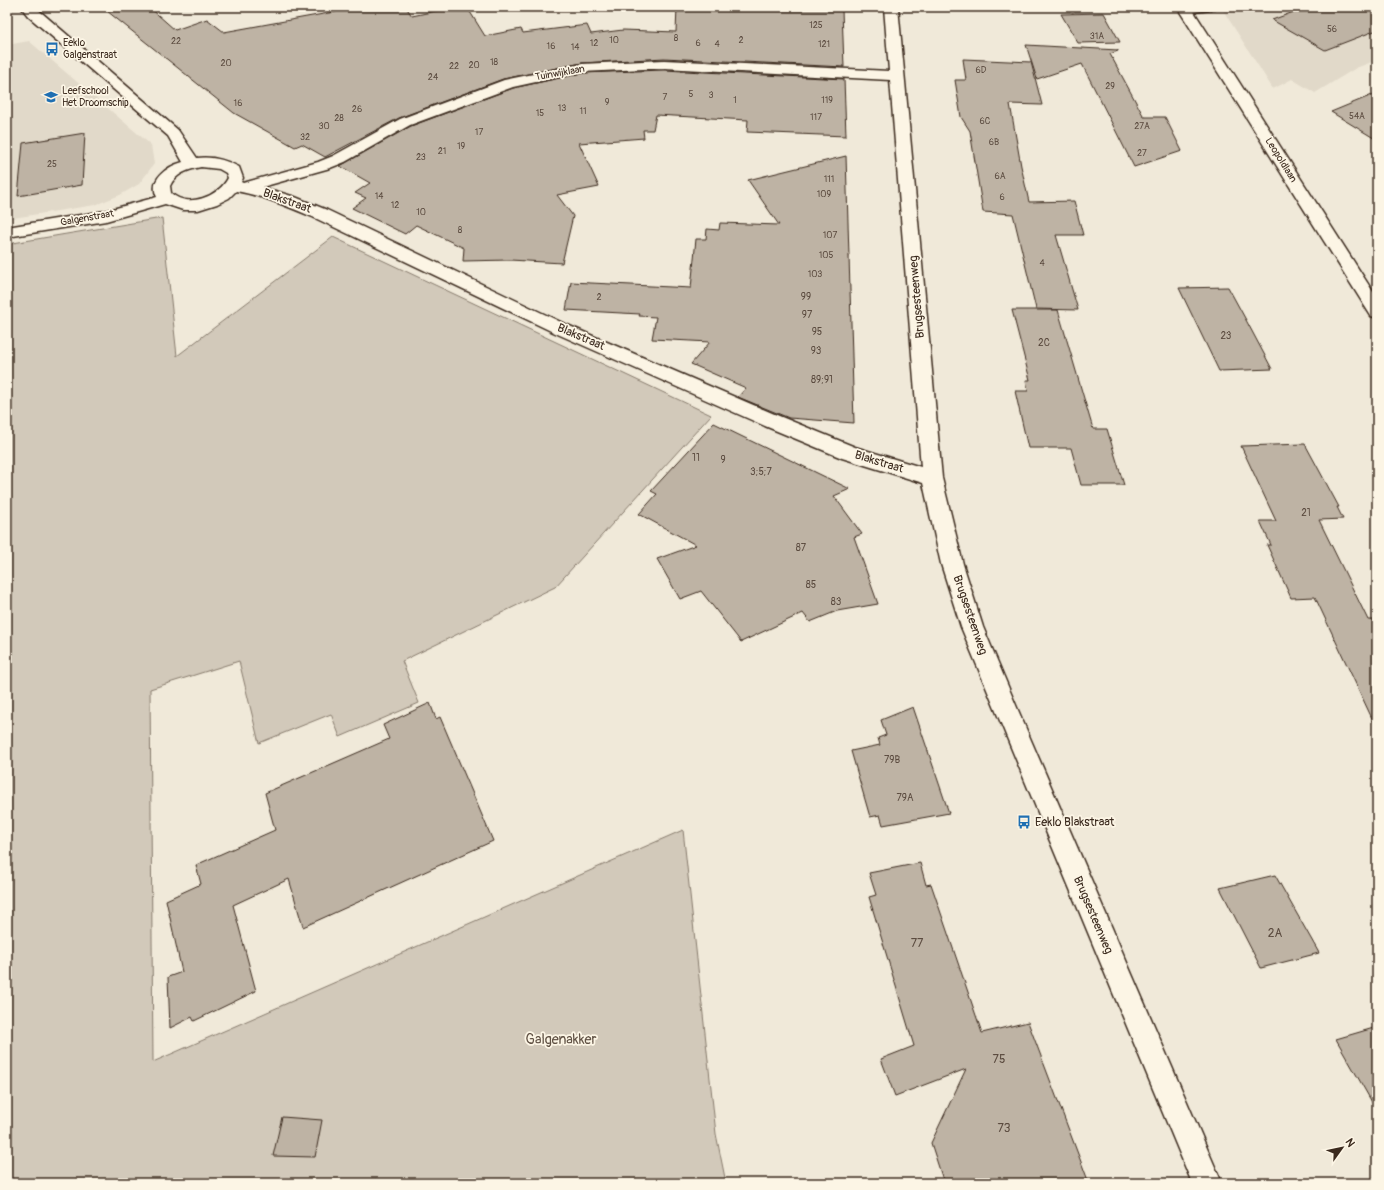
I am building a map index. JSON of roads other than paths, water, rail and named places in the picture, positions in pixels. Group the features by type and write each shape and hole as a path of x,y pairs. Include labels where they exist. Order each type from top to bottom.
{"street":[{"path":"28,7 33,13 173,133 192,164"},
{"name":"Brugsesteenweg","path":"891,7 932,478 952,564 972,627 1006,710 1207,1183"},
{"name":"Leopoldlaan","path":"1185,8 1377,312"},
{"name":"Tuinwijklaan","path":"239,186 324,165 339,159 405,122 509,83 582,68 664,64 897,76"},
{"path":"205,162 217,162 227,165 234,171 239,186 214,200 201,204 176,204 166,199 161,193 161,185 168,176 176,170 192,164 205,162"},
{"name":"Blakstraat","path":"239,186 289,201 321,214 559,328 614,350 772,421 850,453 932,478"},
{"name":"Galgenstraat","path":"7,232 106,216 166,199"}],"lane":[{"path":"1185,8 1211,7"}],"place":[{"name":"Eeklo Galgenstraat","path":"52,49"},
{"name":"Leefschool Het Droomschip","path":"51,97"},
{"name":"Eeklo Blakstraat","path":"1024,822"}],"park label":[{"name":"Galgenakker","path":"561,1039"}]}
